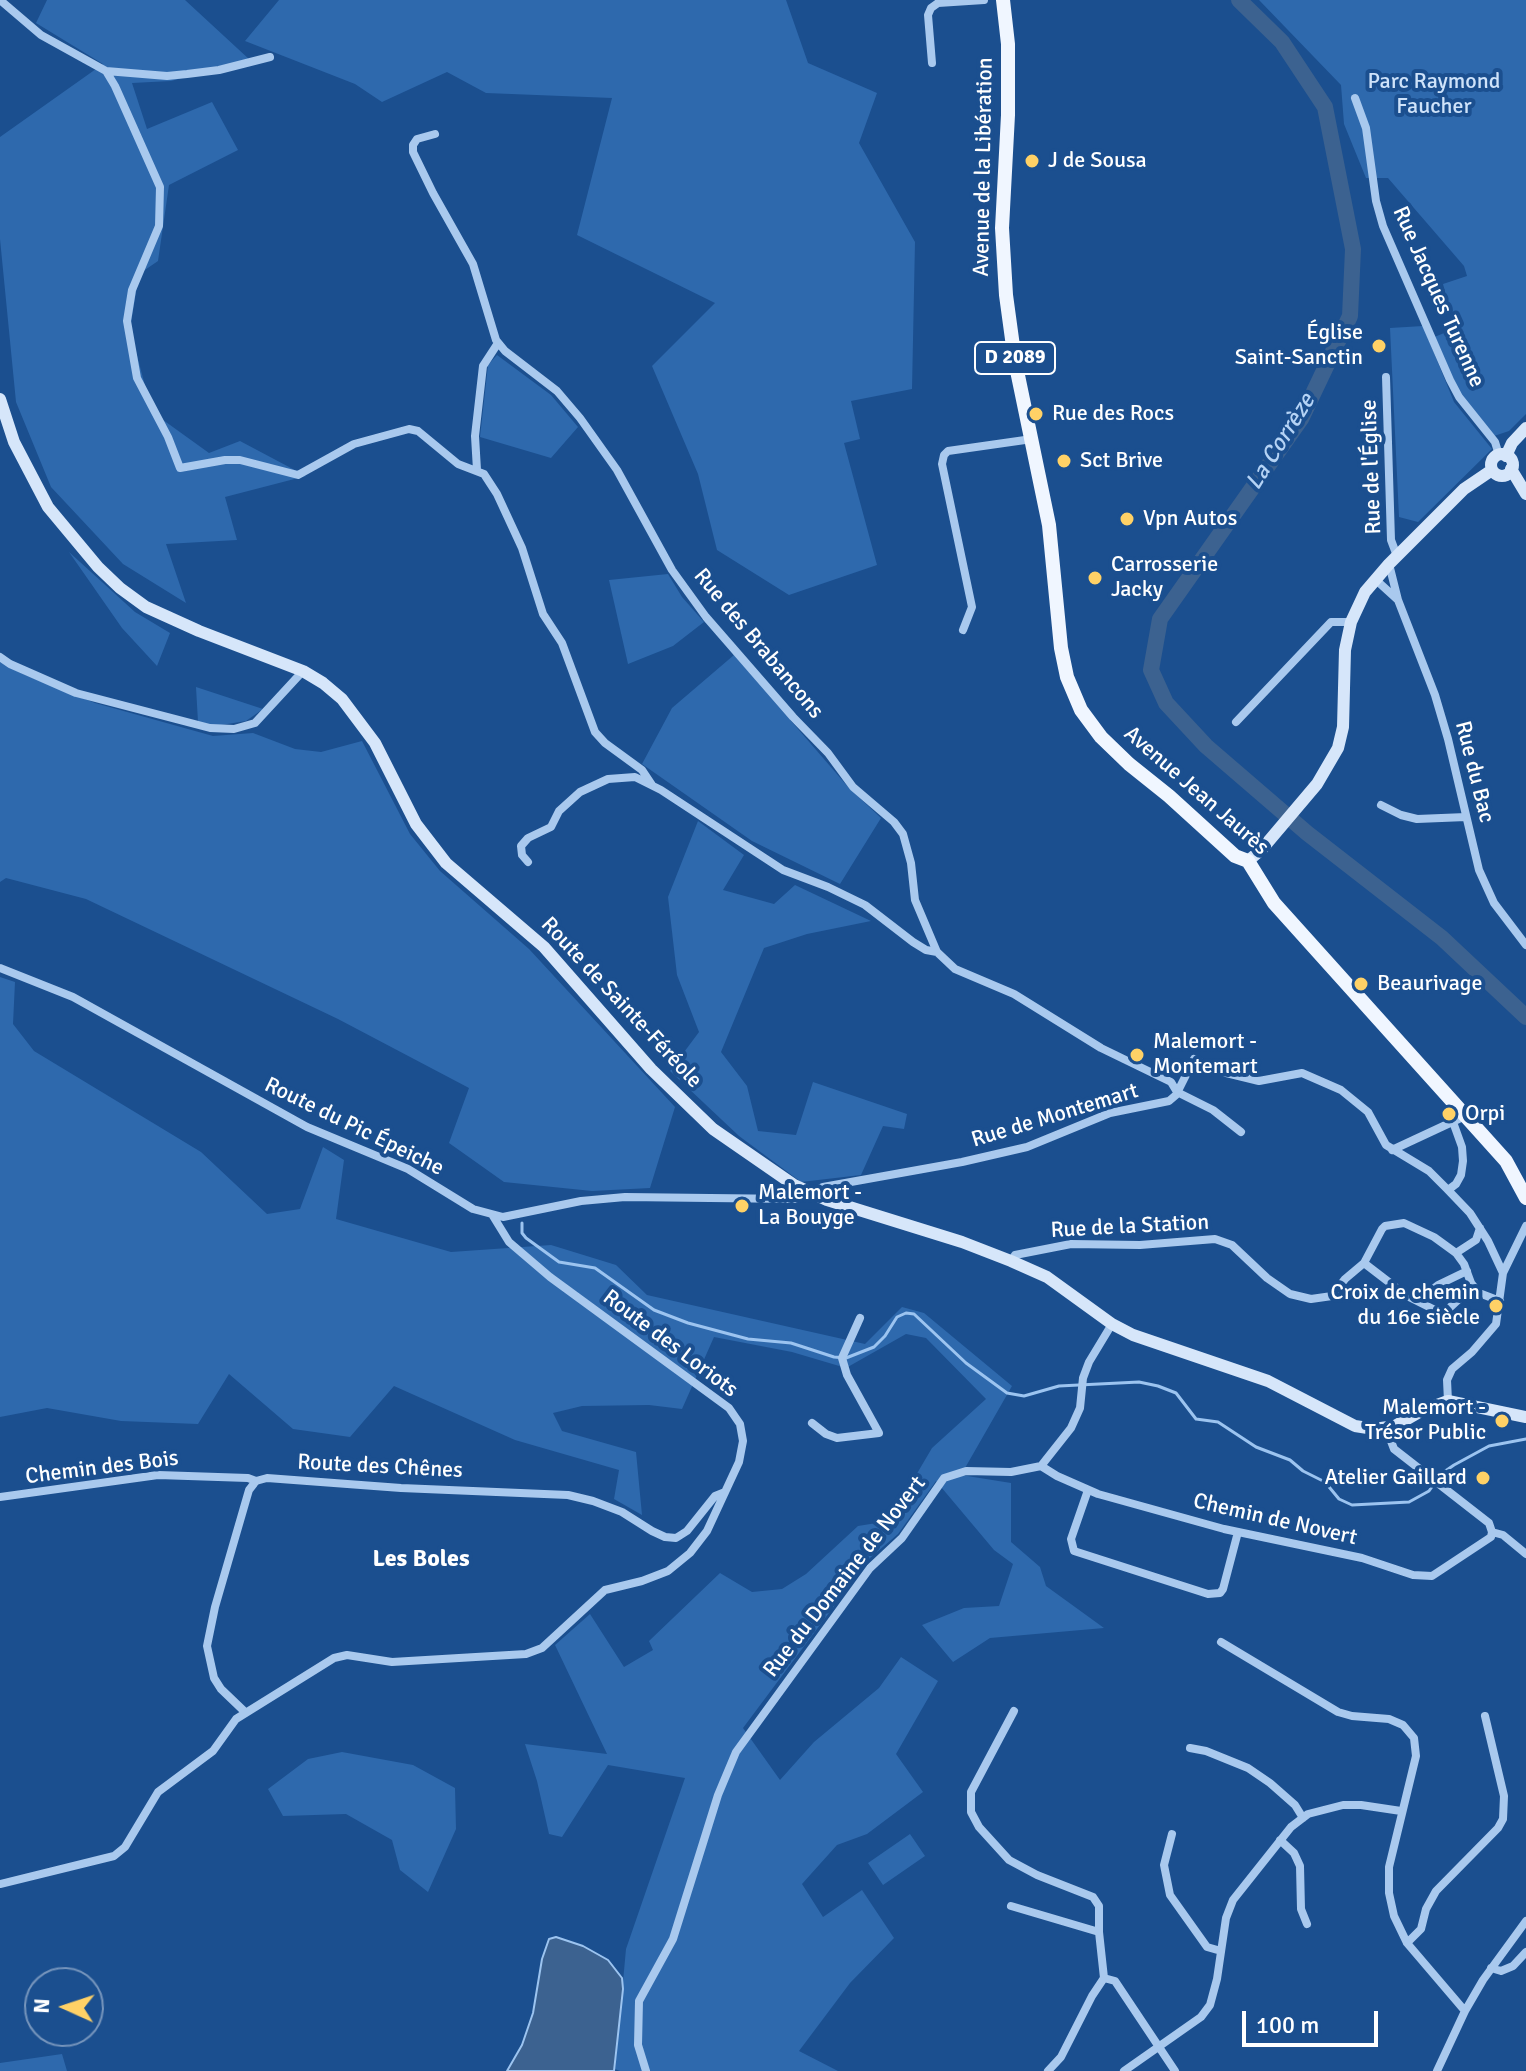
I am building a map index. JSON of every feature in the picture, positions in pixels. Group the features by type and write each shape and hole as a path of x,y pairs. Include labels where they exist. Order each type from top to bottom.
{"main road":[{"name":"Avenue de la Libération","path":"1003,0 1008,44 1008,115 1002,228 1011,338 1049,525 1061,648 1067,677 1081,710"},
{"name":"Route de Sainte-Féréole","path":"0,399 14,442 48,507 79,547 120,588 146,607 303,671 323,683 357,716 375,743 416,824 446,863 544,947 651,1069 713,1129 810,1193 1011,1261 1047,1277 1112,1324 1161,1346 1268,1381 1355,1426 1386,1428"},
{"path":"1511,469 1503,476 1497,475 1492,470 1492,460 1503,455 1526,428"},
{"path":"1503,455 1511,460 1511,469 1526,494"},
{"path":"1248,861 1262,849 1317,784 1338,748 1343,727 1345,650 1351,622 1365,592 1464,489 1492,470"},
{"name":"Avenue Jean Jaurès","path":"1081,710 1101,737 1129,764 1235,856 1248,861 1282,913 1459,1119 1506,1161 1526,1198"},
{"path":"1386,1428 1448,1401 1526,1417"}],"street":[{"path":"0,0 41,35 106,71 167,76 219,70 270,57"},
{"path":"932,63 928,15 931,8 938,3 984,0"},
{"path":"106,71 160,187 159,226 132,290 127,321 137,378 168,437 180,468 240,460 298,475 354,444 409,429 418,431 458,464 484,474 497,494 522,548 543,614 562,643 595,732 642,770 652,785"},
{"name":"Rue Jacques Turenne","path":"1355,98 1366,128 1376,201 1383,226 1450,380 1459,397 1503,455"},
{"path":"435,134 417,139 413,152 473,264 498,343 483,366 475,436 477,470"},
{"name":"Rue des Brabancons","path":"498,343 557,391 580,418 617,470 672,570 706,617 828,753 853,787 894,822 903,834 911,863 915,900 937,952"},
{"name":"Rue de l'Église","path":"1386,377 1393,560"},
{"path":"963,630 972,607 942,464 944,455 948,451 1032,439"},
{"name":"Rue du Bac","path":"1393,560 1398,600 1435,695 1479,870 1494,903 1526,945"},
{"name":"Rue du Bac","path":"1376,580 1398,600"},
{"path":"1236,722 1331,622 1351,622"},
{"path":"0,657 76,693 210,728 234,729 255,723 303,671"},
{"path":"528,862 522,855 521,846 528,838 551,827 559,811 580,792 608,779 635,777 783,870 865,905 913,942 937,952 955,969 1014,994 1101,1048 1171,1082 1177,1092 1213,1110 1241,1132"},
{"path":"1381,805 1417,819 1466,817"},
{"name":"Route du Pic Épeiche","path":"0,968 73,997 307,1127 408,1169 473,1209 493,1216"},
{"path":"1177,1092 1194,1059 1218,1071 1259,1081 1302,1073 1341,1090 1368,1112 1386,1145 1429,1171 1470,1213 1503,1273"},
{"name":"Rue de Montemart","path":"810,1193 823,1187 1027,1147 1110,1113 1169,1101 1177,1092"},
{"path":"1392,1150 1459,1119 1463,1161 1461,1175 1448,1190"},
{"path":"493,1216 503,1217 581,1201 625,1197 795,1199 810,1193"},
{"name":"Route des Loriots","path":"0,1884 114,1856 125,1847 158,1792 213,1751 236,1719 334,1658 347,1655 392,1662 526,1654 542,1648 605,1590 668,1571 690,1553 707,1531 739,1462 743,1441 740,1424 729,1408 550,1277 509,1242 493,1216"},
{"name":"Rue de la Station","path":"1011,1261 1015,1255 1071,1244 1140,1245 1215,1239 1232,1245 1267,1278 1290,1294 1311,1299 1332,1296 1345,1279 1364,1263 1385,1226 1404,1223 1434,1237 1456,1253"},
{"path":"1448,1401 1447,1380 1452,1369 1472,1352 1496,1324 1503,1273 1526,1226"},
{"path":"1480,1228 1476,1240 1456,1253 1473,1286 1488,1298 1500,1301"},
{"path":"1364,1263 1418,1301 1445,1312 1473,1286"},
{"path":"1418,1301 1438,1285 1467,1271"},
{"path":"812,1423 837,1438 879,1433 847,1375 842,1358 860,1318"},
{"path":"1041,1466 1071,1428 1080,1408 1083,1378 1089,1362 1112,1324"},
{"path":"1386,1428 1394,1449 1489,1523 1492,1532 1503,1535 1526,1554"},
{"name":"Chemin de Novert","path":"1041,1466 1088,1490 1238,1532 1362,1558 1424,1577 1432,1576 1456,1562 1491,1537 1492,1532"},
{"name":"Rue du Domaine de Novert","path":"646,2071 638,2045 639,2001 673,1939 709,1823 736,1752 870,1568 902,1538 944,1478 966,1471 1011,1472 1041,1466"},
{"name":"Chemin des Bois","path":"0,1497 158,1475 248,1478 256,1481"},
{"name":"Route des Chênes","path":"256,1481 267,1478 401,1488 568,1495 622,1512 652,1531 676,1538 687,1531 715,1496 725,1492"},
{"path":"245,1712 214,1678 207,1646 249,1490 256,1481"},
{"path":"1088,1490 1071,1539 1074,1551 1208,1594 1220,1593 1223,1589 1238,1532"},
{"path":"1221,1642 1338,1712 1389,1719 1403,1725 1414,1738 1416,1756 1389,1867 1389,1893 1394,1916 1407,1943 1465,2011"},
{"path":"1014,1711 971,1792 971,1812 979,1827 1009,1860 1037,1875 1093,1897 1099,1906 1104,1978 1061,2057 1048,2071"},
{"path":"1407,1943 1421,1929 1426,1909 1436,1891 1498,1828 1503,1819 1504,1796 1485,1716"},
{"path":"1190,1748 1248,1768 1295,1805 1303,1818"},
{"path":"1124,2071 1201,2017 1210,2005 1226,1918 1233,1900 1280,1840 1303,1818 1325,1808 1343,1805 1401,1811"},
{"path":"1172,1834 1164,1865 1170,1895 1207,1947 1221,1951"},
{"path":"1280,1840 1294,1853 1300,1866 1301,1909 1307,1924"},
{"path":"1011,1906 1099,1932"},
{"path":"1437,2071 1465,2011 1491,1968 1526,1921"},
{"path":"1491,1968 1501,1971 1513,1966 1526,1952"},
{"path":"1104,1978 1115,1981 1175,2071"}],"green space":[{"path":"47,0 185,0 250,60 171,81 132,83 147,129 212,102 238,150 169,185 158,261 139,274 130,329 152,412 209,453 240,441 306,476 225,497 237,540 166,544 186,603 123,564 51,487 16,402 0,239 0,137 103,64 36,23"},
{"path":"279,0 786,0 808,63 877,93 859,143 915,242 912,389 851,401 860,439 844,443 877,565 789,595 717,550 698,474 652,366 715,303 577,235 612,98 486,93 447,72 382,102 355,84 245,41"},
{"name":"Parc Raymond Faucher","path":"1259,0 1526,0 1526,414 1509,431 1491,437 1459,397 1432,338 1454,329 1443,284 1467,276 1464,266 1388,178 1366,178 1344,124 1341,85"},
{"path":"1423,326 1454,402 1492,449 1418,522 1399,517 1390,328"},
{"path":"497,355 551,395 578,427 551,458 480,437 488,365"},
{"path":"69,552 135,612 170,633 157,666 122,628"},
{"path":"668,574 682,597 704,622 673,646 628,664 609,580"},
{"path":"734,655 849,788 881,818 840,884 752,841 642,764 672,708"},
{"path":"0,662 95,703 213,736 253,733 295,749 321,752 362,741 410,834 440,871 529,949 675,1107 650,1188 592,1191 504,1182 449,1143 469,1088 338,1019 86,899 6,878 0,882"},
{"path":"196,687 263,709 246,721 215,726 198,722"},
{"path":"698,821 744,855 723,890 774,904 795,885 871,921 807,934 764,948 721,1052 747,1086 758,1131 796,1135 813,1082 907,1114 904,1129 883,1126 861,1175 801,1182 739,1136 670,1071 699,1032 677,975 668,897"},
{"path":"0,977 15,982 13,1024 34,1051 201,1152 267,1214 300,1209 323,1147 344,1160 336,1219 451,1252 551,1245 616,1265 647,1295 865,1344 902,1307 924,1313 1012,1386 961,1475 1011,1483 1011,1542 1040,1567 1046,1586 1104,1628 990,1638 953,1662 922,1625 964,1608 999,1606 1013,1564 994,1550 936,1481 898,1534 870,1558 743,1728 780,1780 814,1742 879,1688 901,1657 938,1681 896,1754 923,1792 867,1834 837,1845 802,1884 823,1917 862,1890 894,1938 850,1983 799,2051 838,2071 615,2069 626,1949 685,1778 608,1765 562,1837 549,1834 525,1744 607,1754 555,1645 590,1614 624,1667 653,1650 649,1641 720,1573 752,1592 782,1589 806,1574 858,1526 889,1521 932,1448 986,1399 926,1338 906,1334 846,1368 792,1352 714,1337 682,1409 649,1405 582,1406 553,1413 562,1431 636,1452 642,1515 614,1499 619,1470 515,1440 394,1386 350,1437 293,1429 229,1374 198,1424 121,1421 47,1408 0,1417"},
{"path":"342,1752 413,1765 455,1788 456,1829 428,1892 400,1870 392,1840 346,1814 283,1816 268,1789 308,1759"},
{"path":"910,1834 925,1856 883,1885 868,1863"},
{"path":"62,2054 67,2071 0,2071 0,2063"}],"shaded area":[{"path":"556,1937 583,1946 608,1960 622,1978 614,2071 507,2071 522,2045 533,2013 542,1959 549,1939"}],"waterway":[{"name":"La Corrèze","path":"1239,0 1282,42 1325,107 1353,249 1350,316 1301,419 1160,619 1151,670 1166,703 1206,746 1307,833 1442,938 1526,1017"},
{"path":"522,1223 522,1233 526,1238 559,1262 595,1268 654,1310 748,1339 791,1343 846,1358 874,1347 897,1317 906,1313 914,1314 966,1363 1007,1393 1024,1396 1059,1386 1139,1382 1158,1386 1176,1393 1196,1419 1218,1422 1256,1447 1290,1460 1325,1482 1339,1499 1352,1505 1409,1502 1429,1491 1441,1474 1489,1446 1526,1439"}],"place":[{"name":"J de Sousa","path":"1032,161"},
{"name":"Église Saint-Sanctin","path":"1379,346"},
{"name":"Rue des Rocs","path":"1036,414"},
{"name":"Sct Brive","path":"1064,461"},
{"name":"Vpn Autos","path":"1127,519"},
{"name":"Carrosserie Jacky","path":"1095,578"},
{"name":"Beaurivage","path":"1361,984"},
{"name":"Malemort - Montemart","path":"1137,1055"},
{"name":"Orpi","path":"1449,1114"},
{"name":"Malemort - La Bouyge","path":"742,1206"},
{"name":"Croix de chemin du 16e siècle","path":"1496,1306"},
{"name":"Malemort - Trésor Public","path":"1502,1421"},
{"name":"Atelier Gaillard","path":"1483,1478"}],"district":[{"name":"Les Boles","path":"421,1560"}]}
